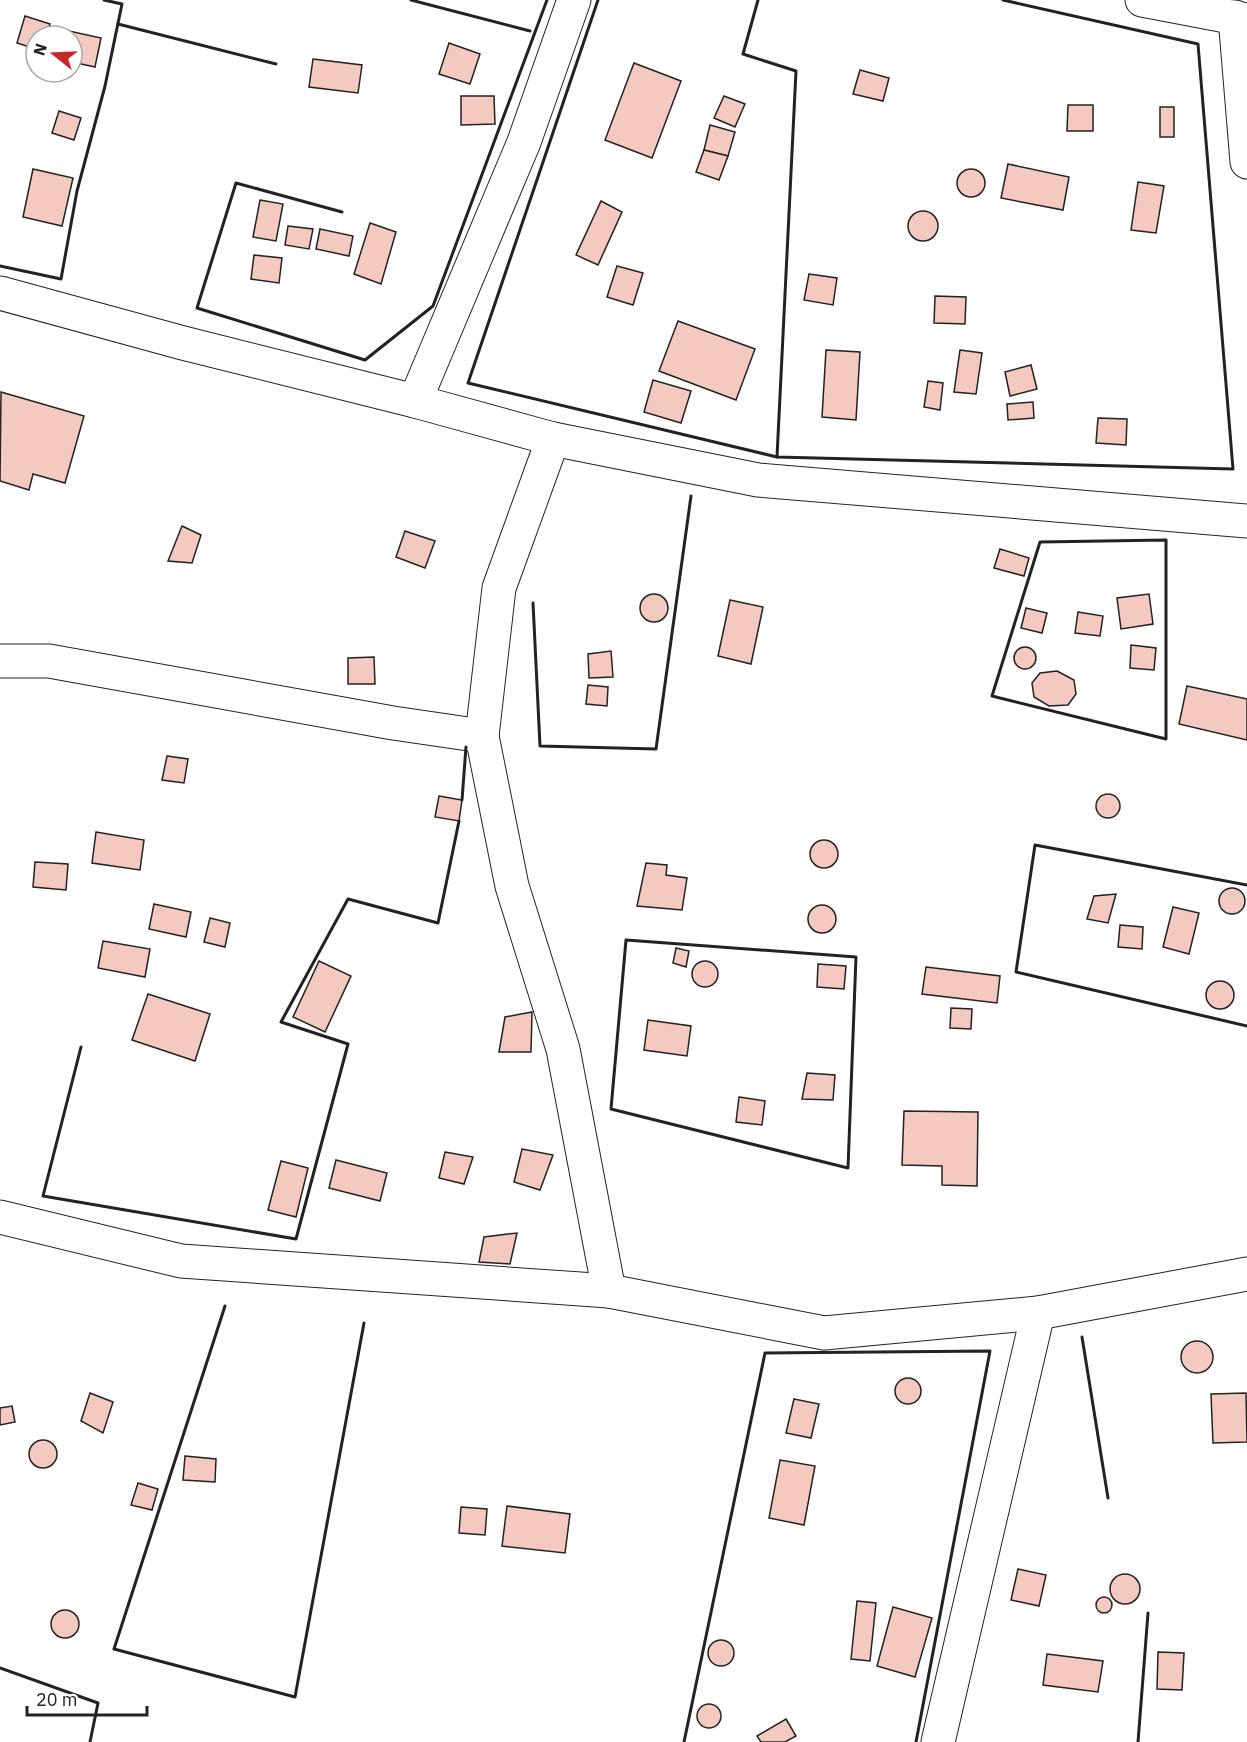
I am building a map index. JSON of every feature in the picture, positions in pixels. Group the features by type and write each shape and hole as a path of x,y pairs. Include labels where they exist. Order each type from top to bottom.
{"street":[{"path":"415,401 524,142 574,0"},
{"path":"1142,0 1241,18 1247,162"},
{"path":"0,293 553,439 758,480 1247,521"},
{"path":"553,439 499,588 483,736 512,886 563,1049 609,1291"},
{"path":"0,661 49,661 382,721 483,736"},
{"path":"0,1217 181,1261 609,1291 824,1333 1038,1313 1247,1274"},
{"path":"939,1742 1038,1313"}],"building":[{"path":"25,16 50,24 24,24 24,45 17,43"},
{"path":"84,34 101,38 95,67 84,65"},
{"path":"449,43 480,54 470,84 439,74"},
{"path":"313,59 362,65 358,93 309,87"},
{"path":"634,63 681,81 652,158 605,140"},
{"path":"860,70 889,78 883,101 853,94"},
{"path":"461,96 494,96 495,124 461,125"},
{"path":"724,96 745,104 735,127 714,118"},
{"path":"1068,105 1093,105 1093,131 1067,131"},
{"path":"1160,107 1174,107 1174,137 1160,137"},
{"path":"59,111 81,118 74,140 52,133"},
{"path":"710,125 735,132 728,156 704,150"},
{"path":"704,150 728,156 719,180 696,172"},
{"path":"1008,164 1069,177 1063,210 1001,198"},
{"path":"33,169 73,178 62,226 23,217"},
{"path":"971,169 981,173 985,183 981,193 971,197 961,193 957,183 961,173"},
{"path":"1138,182 1164,186 1156,233 1131,230"},
{"path":"260,200 283,204 276,241 253,237"},
{"path":"601,201 622,212 598,265 576,255"},
{"path":"923,211 929,212 937,220 937,232 929,240 923,241 917,240 909,232 908,226 909,220 917,212"},
{"path":"370,223 396,232 381,284 354,274"},
{"path":"288,226 313,229 309,249 285,245"},
{"path":"320,229 353,236 349,256 316,249"},
{"path":"254,255 282,258 279,283 251,279"},
{"path":"617,266 643,273 633,305 607,297"},
{"path":"809,274 837,278 833,305 804,300"},
{"path":"935,296 966,297 965,324 934,323"},
{"path":"678,321 755,349 736,400 659,371"},
{"path":"826,350 860,352 856,420 822,417"},
{"path":"960,350 982,353 976,394 954,392"},
{"path":"1031,365 1037,389 1010,396 1005,372"},
{"path":"653,380 691,391 681,423 644,412"},
{"path":"928,381 943,383 940,410 924,407"},
{"path":"1,392 84,416 65,483 33,474 29,490 0,481"},
{"path":"1033,402 1034,418 1008,420 1007,404"},
{"path":"1098,418 1127,419 1126,445 1096,443"},
{"path":"182,526 201,535 192,563 168,561"},
{"path":"405,531 435,541 425,568 396,557"},
{"path":"1000,549 1029,558 1024,576 994,568"},
{"path":"654,594 664,598 668,608 664,618 654,622 644,618 640,608 644,598"},
{"path":"1149,594 1153,624 1121,629 1117,598"},
{"path":"730,600 763,607 751,664 718,656"},
{"path":"1026,608 1047,613 1042,633 1021,628"},
{"path":"1078,612 1103,616 1100,636 1075,633"},
{"path":"1131,645 1156,648 1154,670 1130,668"},
{"path":"1025,647 1033,650 1036,658 1033,666 1025,669 1017,666 1014,658 1017,650"},
{"path":"611,651 613,677 589,678 588,654"},
{"path":"374,657 375,684 348,684 348,658"},
{"path":"1057,671 1074,680 1076,694 1068,705 1049,706 1034,697 1032,683 1040,673"},
{"path":"588,685 608,687 607,706 586,704"},
{"path":"1187,686 1247,699 1247,740 1179,724"},
{"path":"167,756 188,759 184,783 162,780"},
{"path":"1108,794 1117,797 1120,806 1117,815 1108,818 1099,815 1096,806 1099,797"},
{"path":"439,796 462,800 459,821 435,817"},
{"path":"96,832 144,840 140,870 92,863"},
{"path":"824,840 834,844 838,854 834,864 824,868 814,864 810,854 814,844"},
{"path":"35,862 68,864 66,890 33,887"},
{"path":"646,863 667,865 666,875 687,878 682,910 637,906"},
{"path":"1232,888 1241,892 1245,901 1241,910 1232,914 1223,910 1219,901 1223,892"},
{"path":"1116,894 1108,923 1087,919 1094,896"},
{"path":"154,904 191,912 186,937 149,929"},
{"path":"822,905 832,909 836,919 832,929 822,933 812,929 808,919 812,909"},
{"path":"1173,907 1199,913 1189,954 1163,947"},
{"path":"210,918 230,923 225,947 204,942"},
{"path":"1120,925 1143,927 1142,949 1118,947"},
{"path":"103,941 150,949 145,977 98,968"},
{"path":"676,948 689,951 686,967 673,963"},
{"path":"319,961 351,976 325,1032 293,1017"},
{"path":"705,961 714,965 718,974 714,983 705,987 696,983 692,974 696,965"},
{"path":"818,964 846,966 844,989 817,987"},
{"path":"926,967 1000,976 997,1003 922,994"},
{"path":"1220,981 1230,985 1234,995 1230,1005 1220,1009 1210,1005 1206,995 1210,985"},
{"path":"148,994 210,1014 195,1061 132,1040"},
{"path":"951,1008 972,1009 971,1029 950,1028"},
{"path":"532,1012 531,1052 499,1052 505,1017"},
{"path":"648,1020 691,1026 687,1056 644,1050"},
{"path":"807,1073 835,1075 833,1100 802,1099"},
{"path":"739,1097 765,1101 762,1125 736,1122"},
{"path":"904,1111 978,1112 977,1186 942,1185 942,1166 902,1165"},
{"path":"522,1149 553,1155 540,1190 514,1182"},
{"path":"445,1152 473,1157 464,1184 439,1178"},
{"path":"336,1160 387,1173 380,1201 329,1188"},
{"path":"281,1161 308,1168 296,1217 268,1210"},
{"path":"517,1233 510,1264 479,1262 484,1237"},
{"path":"1197,1341 1209,1345 1213,1357 1209,1369 1197,1373 1185,1369 1181,1357 1185,1345"},
{"path":"908,1378 917,1382 921,1391 917,1400 908,1404 899,1400 895,1391 899,1382"},
{"path":"90,1393 113,1402 103,1433 81,1421"},
{"path":"1246,1393 1247,1442 1213,1443 1211,1394"},
{"path":"794,1399 819,1404 811,1438 786,1433"},
{"path":"12,1406 15,1422 0,1425 0,1408"},
{"path":"43,1440 53,1444 57,1454 53,1464 43,1468 33,1464 29,1454 33,1444"},
{"path":"185,1456 216,1459 215,1482 183,1480"},
{"path":"780,1460 815,1466 804,1525 769,1518"},
{"path":"138,1483 158,1489 152,1510 131,1505"},
{"path":"507,1506 570,1514 565,1553 502,1546"},
{"path":"461,1507 487,1509 485,1535 459,1533"},
{"path":"1018,1569 1046,1575 1039,1606 1011,1600"},
{"path":"1125,1574 1136,1578 1140,1589 1136,1600 1125,1604 1114,1600 1110,1589 1114,1578"},
{"path":"1101,1597 1107,1597 1112,1605 1110,1611 1101,1613 1096,1608 1096,1602"},
{"path":"857,1601 876,1603 870,1661 851,1659"},
{"path":"893,1607 932,1618 915,1677 877,1666"},
{"path":"65,1610 75,1614 79,1624 75,1634 65,1638 55,1634 51,1624 55,1614"},
{"path":"721,1640 730,1644 734,1653 730,1662 721,1666 712,1662 708,1653 712,1644"},
{"path":"1158,1652 1184,1653 1182,1690 1157,1689"},
{"path":"1047,1654 1103,1661 1098,1692 1043,1685"},
{"path":"709,1704 718,1707 721,1716 718,1725 709,1728 700,1725 697,1716 700,1707"},
{"path":"786,1719 796,1736 785,1742 761,1742 757,1736"}],"wall":[{"path":"0,266 61,279 77,191 105,86 122,4 104,0"},
{"path":"411,0 530,31"},
{"path":"342,212 236,183 197,308 365,360 433,306 547,0"},
{"path":"598,0 468,383 777,457 1233,469 1198,44 1003,0"},
{"path":"758,0 743,54 796,71 777,457"},
{"path":"118,24 276,64"},
{"path":"533,603 540,746 656,749 691,496"},
{"path":"1166,540 1166,739 992,696 1040,542 1166,540"},
{"path":"462,800 466,747"},
{"path":"81,1047 43,1196 296,1239 348,1044 281,1022 348,899 438,923 459,821"},
{"path":"1247,885 1035,845 1016,972 1247,1026"},
{"path":"626,940 856,957 848,1168 611,1109 626,940"},
{"path":"225,1306 114,1649 295,1697 364,1323"},
{"path":"1082,1337 1108,1498"},
{"path":"684,1742 765,1353 990,1351 916,1742"},
{"path":"1138,1742 1148,1613"},
{"path":"0,1668 98,1703 90,1742"}]}
